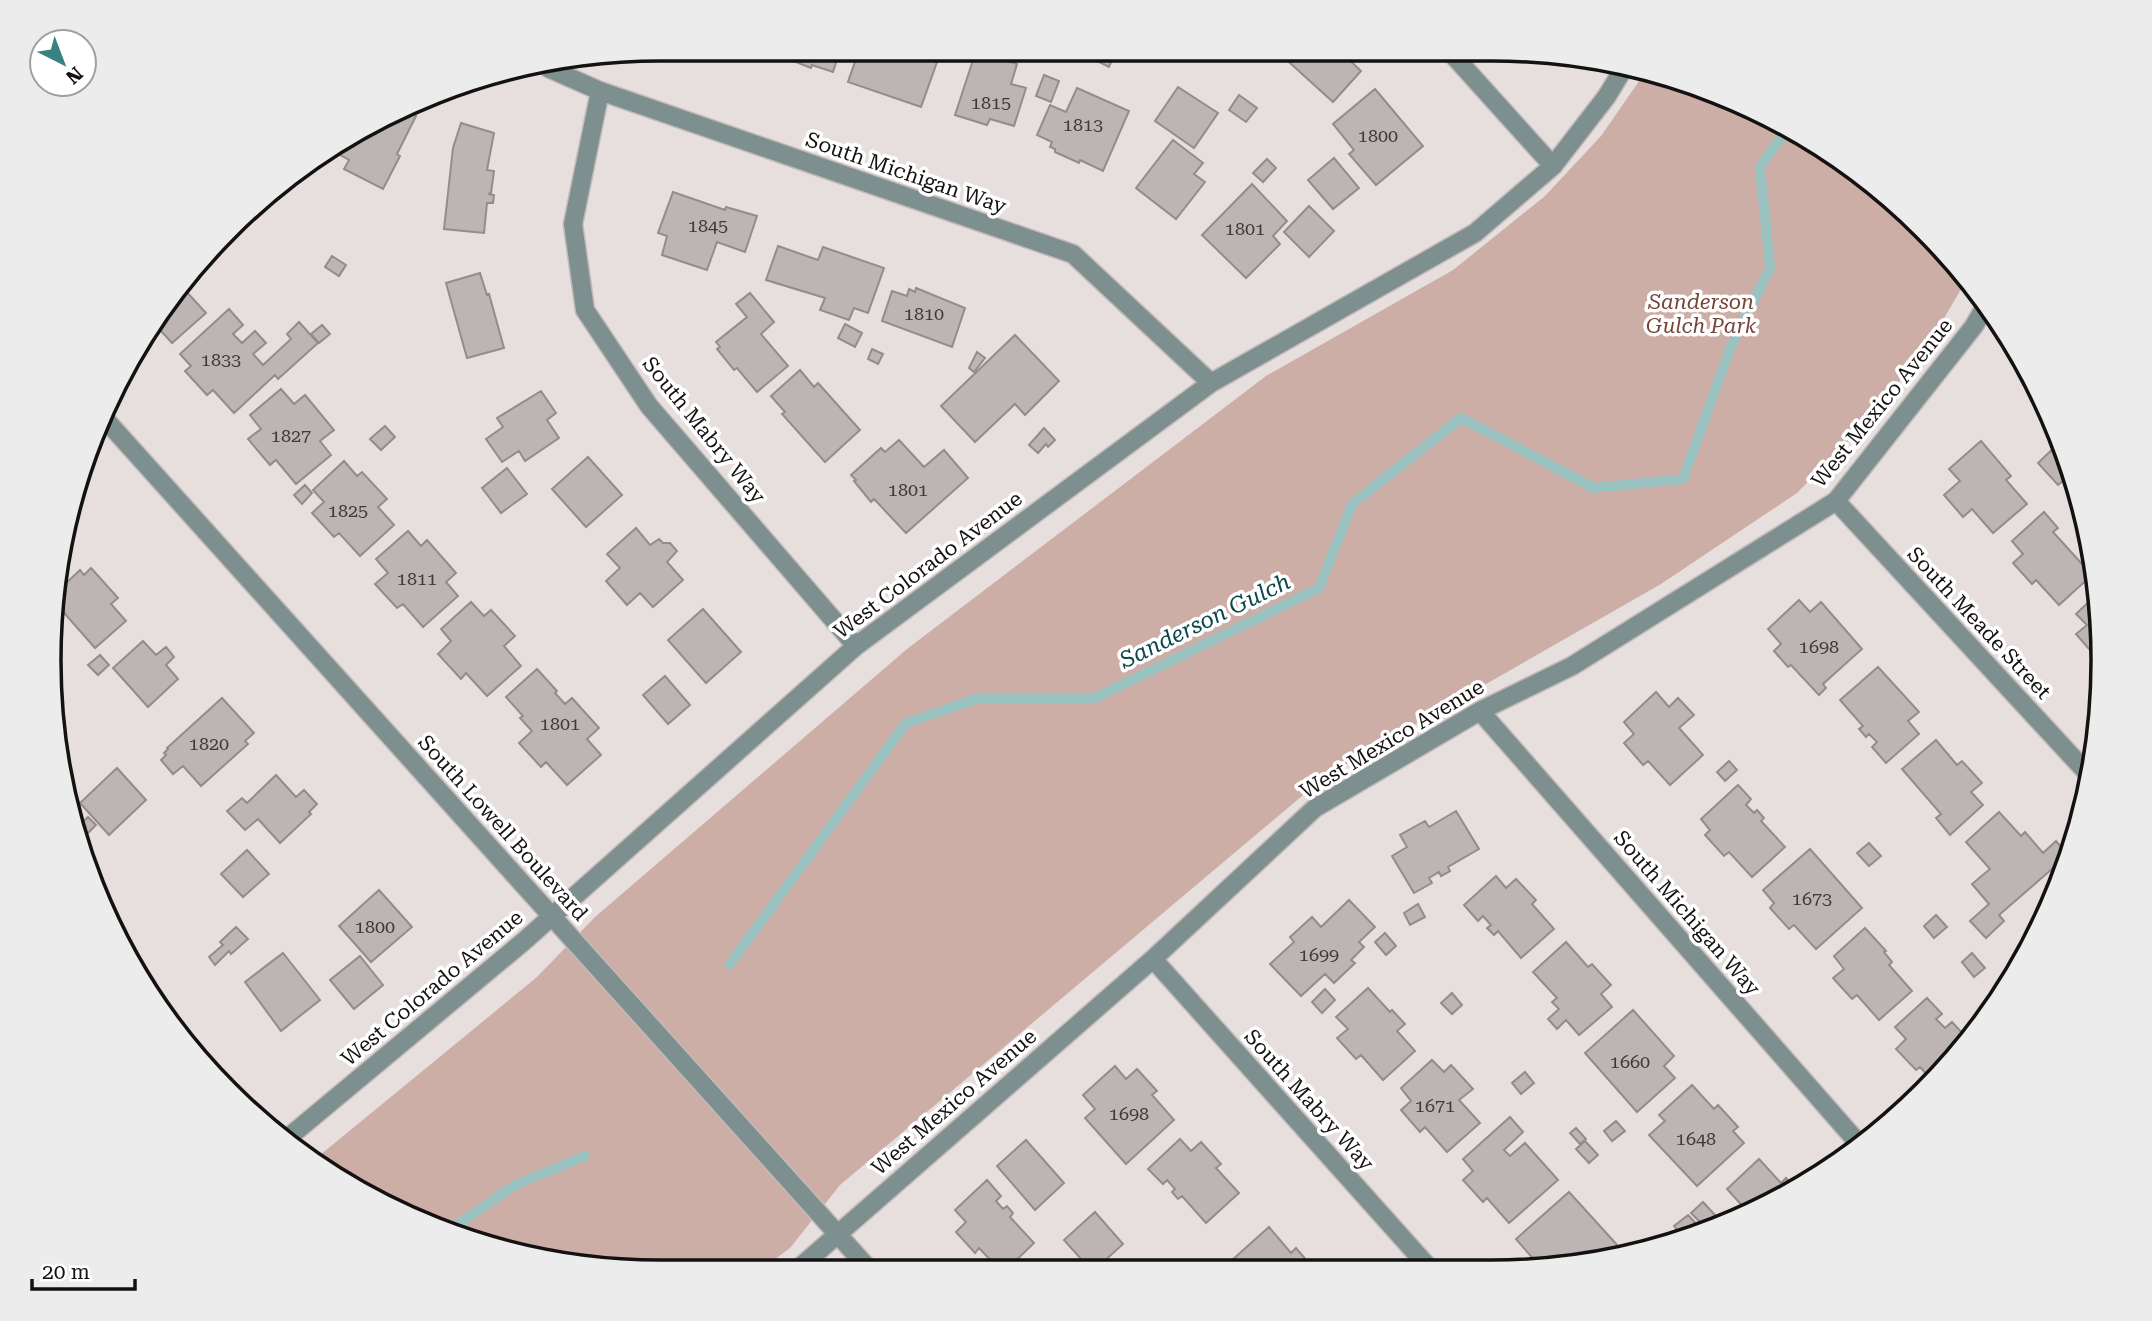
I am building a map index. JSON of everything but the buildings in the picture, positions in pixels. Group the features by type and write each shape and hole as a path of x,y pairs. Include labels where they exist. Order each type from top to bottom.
{"street":[{"path":"1458,61 1553,166"},
{"name":"South Michigan Way","path":"555,71 600,91 1073,254 1211,383"},
{"name":"West Colorado Avenue","path":"293,1134 551,917 856,646 1211,383 1475,233 1553,166 1607,96 1619,75"},
{"name":"South Mabry Way","path":"600,91 573,224 585,310 649,406 856,646"},
{"name":"West Mexico Avenue","path":"808,1260 1153,959 1315,808 1480,711 1572,666 1836,501 1980,315"},
{"name":"South Lowell Boulevard","path":"110,425 861,1260"},
{"name":"South Meade Street","path":"1836,501 2081,766"},
{"name":"South Michigan Way","path":"1480,711 1854,1138"},
{"name":"South Mabry Way","path":"1153,959 1422,1260"}],"green space":[{"name":"Sanderson Gulch Park","path":"1640,80 1721,107 1791,142 1856,185 1915,237 1961,289 1929,344 1867,422 1797,493 1661,584 1327,775 840,1185 790,1248 774,1260 660,1260 582,1255 505,1239 468,1228 395,1198 321,1154 537,977 595,917 907,649 1266,376 1453,270 1545,196 1601,136"}],"waterway":[{"name":"Sanderson Gulch","path":"730,964 906,723 976,699 1093,699 1319,588 1352,504 1461,418 1594,488 1683,479 1730,349 1770,268 1760,167 1781,137"},
{"name":"Sanderson Gulch","path":"458,1224 515,1185 585,1156"}]}
